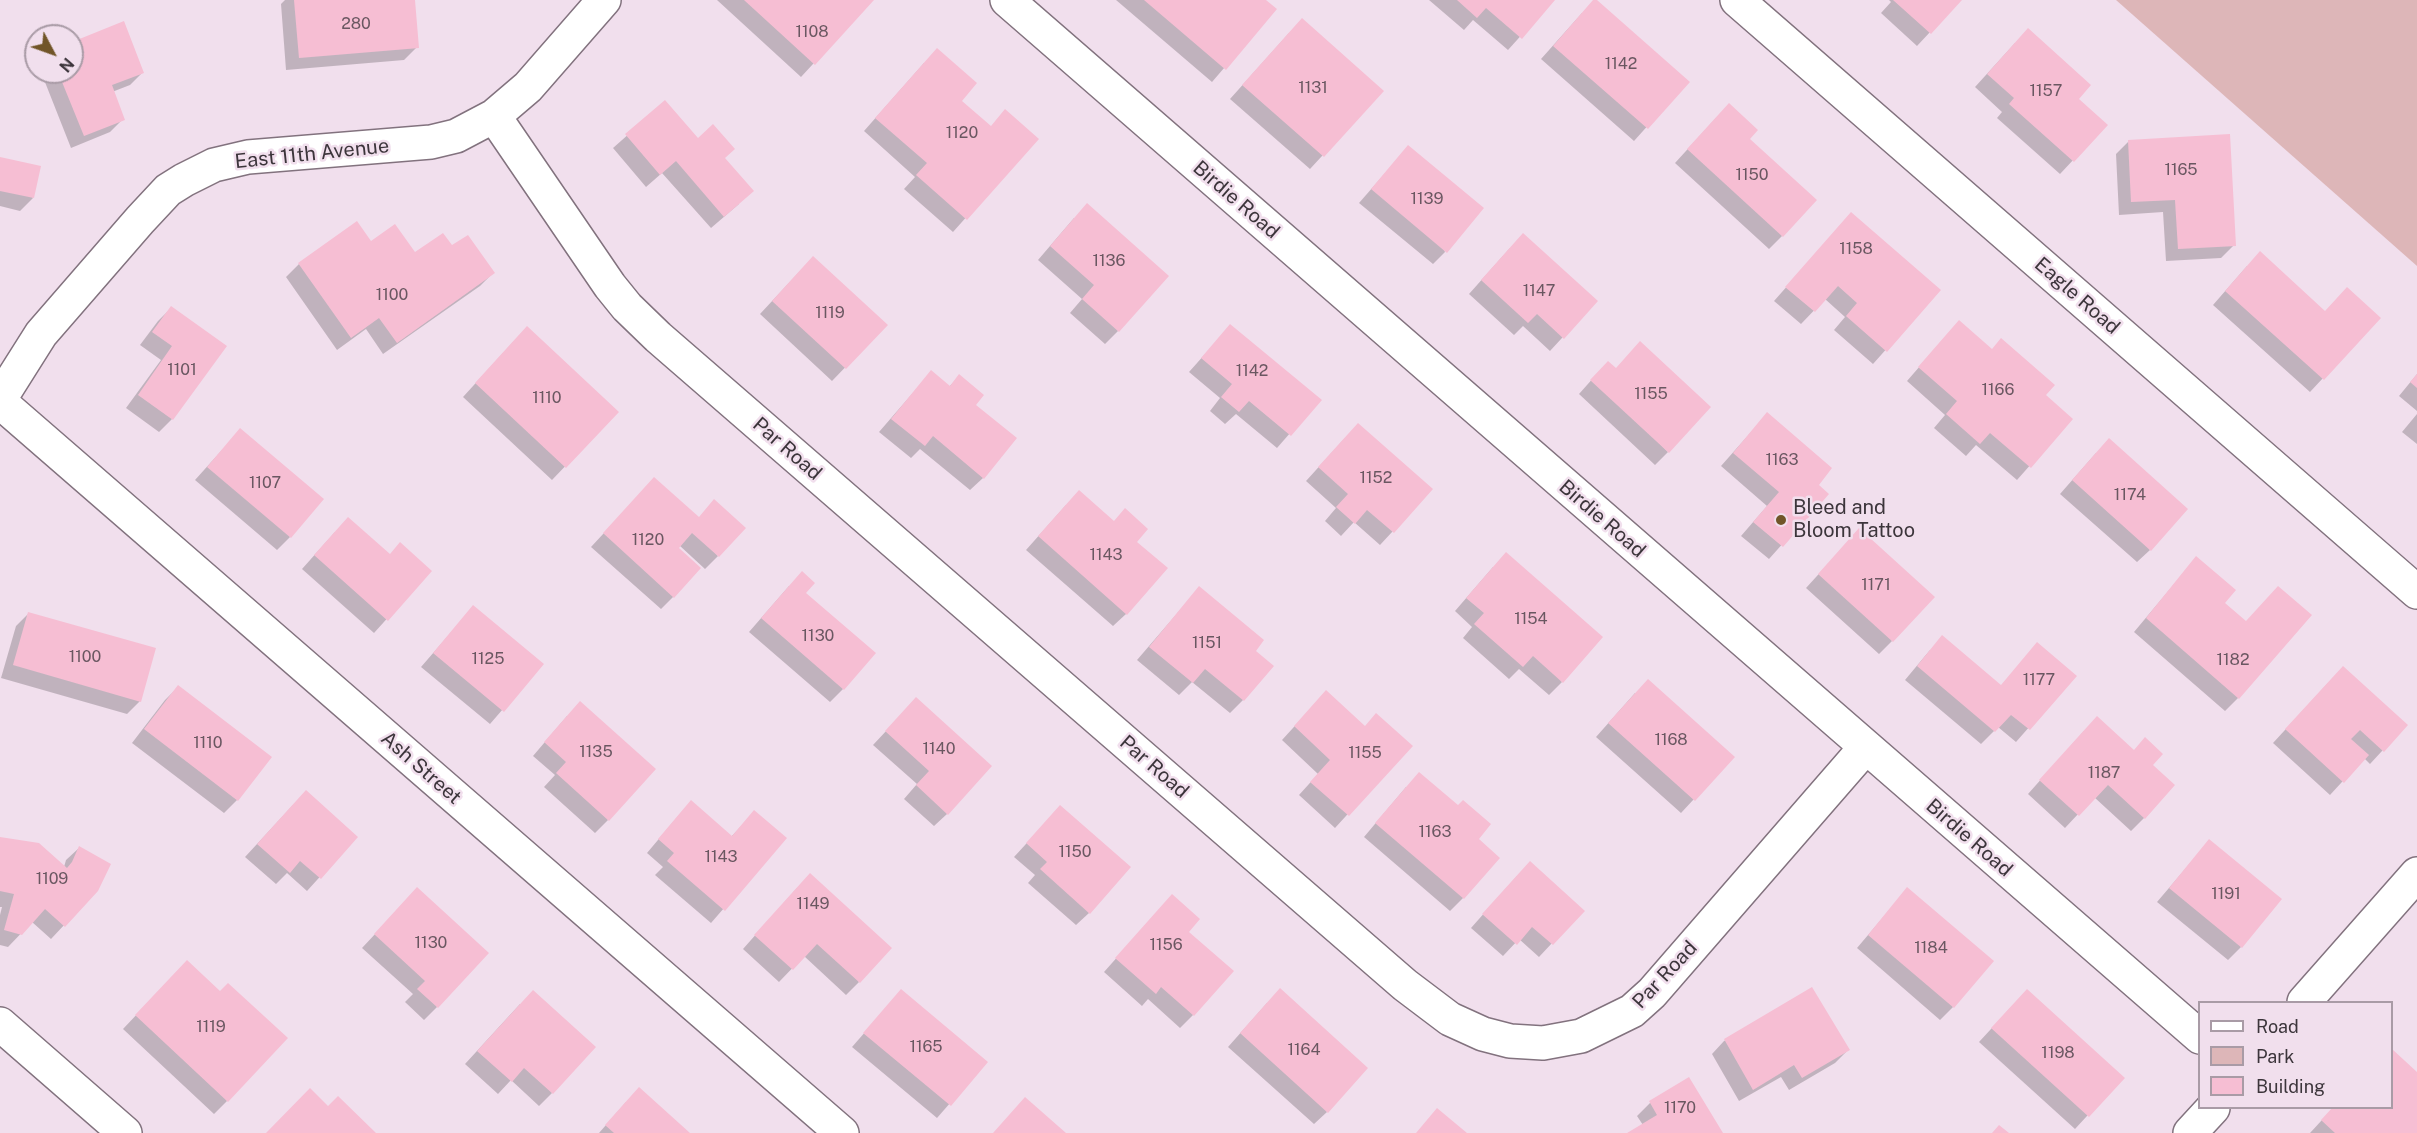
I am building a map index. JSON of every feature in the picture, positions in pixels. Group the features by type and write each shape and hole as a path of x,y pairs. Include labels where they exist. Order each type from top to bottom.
{"street":[{"name":"East 11th Avenue","path":"0,401 41,334 168,190 214,165 248,157 431,142 456,135 494,116 528,87 604,0"},
{"name":"Birdie Road","path":"1007,0 2198,1036"},
{"name":"Eagle Road","path":"1737,0 2417,592"},
{"name":"Par Road","path":"494,116 610,286 627,307 658,337 1405,985 1450,1019 1483,1034 1510,1041 1543,1043 1581,1036 1632,1011 1652,993 1865,748"},
{"name":"Ash Street","path":"0,401 842,1133"},
{"path":"2305,1001 2417,874"},
{"path":"0,1024 125,1133"},
{"path":"2190,1133 2210,1109"}],"green space":[{"path":"2116,0 2417,0 2417,266"}],"building":[{"path":"294,0 415,0 419,48 299,58"},
{"path":"744,0 874,0 815,65"},
{"path":"1144,0 1266,0 1277,9 1226,70"},
{"path":"1457,0 1555,0 1522,39 1486,8 1477,18"},
{"path":"1593,0 1597,0 1690,82 1648,129 1553,46"},
{"path":"1893,0 1962,0 1931,34"},
{"path":"1302,18 1384,91 1324,157 1242,85"},
{"path":"124,21 144,73 112,85 125,120 84,136 63,84 84,84 84,37"},
{"path":"2028,28 2091,85 2079,99 2108,125 2074,162 2009,104 2014,98 1987,74"},
{"path":"937,48 977,83 962,101 991,126 1005,109 1039,139 967,220 916,175 927,163 875,118"},
{"path":"665,100 698,138 713,124 735,149 725,158 754,191 724,217 676,161 660,175 625,134"},
{"path":"1729,103 1758,130 1750,139 1817,200 1783,237 1687,149"},
{"path":"2230,134 2236,246 2178,249 2175,200 2131,202 2128,140"},
{"path":"1408,145 1484,208 1447,253 1371,189"},
{"path":"0,157 41,166 34,198 0,191"},
{"path":"1087,203 1169,276 1119,332 1082,299 1094,285 1050,246"},
{"path":"1851,212 1941,290 1887,352 1846,316 1857,303 1838,286 1815,312 1785,287"},
{"path":"357,221 371,241 395,224 415,252 443,233 452,245 468,235 495,273 397,343 379,318 351,338 298,263"},
{"path":"1523,233 1598,301 1564,339 1537,314 1528,323 1481,280"},
{"path":"2260,251 2325,311 2347,287 2381,318 2324,380 2225,291"},
{"path":"813,256 888,325 846,369 772,301"},
{"path":"171,306 227,346 173,420 138,395 172,346 152,332"},
{"path":"1959,320 1992,349 2001,338 2055,385 2046,395 2073,419 2031,468 1990,433 1980,444 1946,414 1957,401 1918,367"},
{"path":"1230,324 1322,400 1291,436 1249,401 1239,412 1221,397 1232,384 1201,358"},
{"path":"527,326 619,412 566,468 475,383"},
{"path":"1640,341 1711,407 1669,453 1590,380 1608,361 1616,368"},
{"path":"931,370 950,386 959,374 984,395 976,405 1017,438 984,479 933,436 925,446 891,419"},
{"path":"2417,374 2417,388 2410,382"},
{"path":"1767,412 1832,468 1819,485 1829,494 1783,547 1753,522 1779,492 1733,453"},
{"path":"1358,423 1433,489 1394,533 1367,510 1355,524 1336,507 1348,494 1318,467"},
{"path":"240,428 324,499 291,538 207,467"},
{"path":"2109,438 2188,509 2151,551 2072,480"},
{"path":"654,477 699,517 714,499 746,528 719,557 692,533 679,548 701,568 674,598 603,533"},
{"path":"1079,490 1114,521 1125,508 1148,529 1137,542 1168,568 1127,615 1038,536"},
{"path":"348,517 390,554 400,542 432,571 388,621 314,555"},
{"path":"1859,528 1935,597 1893,642 1818,574"},
{"path":"1506,552 1603,637 1563,683 1533,656 1523,667 1474,624 1484,613 1466,598"},
{"path":"2196,556 2236,590 2225,603 2246,621 2278,586 2312,615 2239,699 2146,618"},
{"path":"802,571 815,583 806,593 876,653 844,690 761,618"},
{"path":"1199,586 1264,640 1256,651 1274,666 1244,701 1205,669 1193,683 1149,647"},
{"path":"473,605 544,664 504,712 433,653"},
{"path":"28,612 156,648 141,702 13,665"},
{"path":"1942,635 2001,685 2037,642 2077,676 2030,730 2011,715 1995,732 1917,666"},
{"path":"2343,666 2408,725 2384,752 2360,730 2351,739 2369,755 2344,783 2285,729"},
{"path":"1648,679 1735,757 1695,801 1608,723"},
{"path":"178,685 272,757 238,801 144,729"},
{"path":"1326,690 1365,726 1376,713 1413,746 1349,816 1310,782 1330,760 1294,726"},
{"path":"916,697 992,766 948,815 916,785 929,771 885,731"},
{"path":"580,701 656,769 609,821 556,773 566,762 544,742"},
{"path":"2097,716 2134,750 2145,737 2163,754 2153,765 2175,785 2145,819 2108,785 2079,816 2039,780"},
{"path":"1419,772 1458,805 1463,800 1491,824 1479,839 1500,858 1464,899 1375,823"},
{"path":"306,790 358,837 321,879 300,861 290,873 257,844"},
{"path":"691,800 732,836 754,810 787,838 725,911 667,861 674,853 658,839"},
{"path":"1060,805 1131,867 1090,914 1040,869 1047,862 1026,843"},
{"path":"0,837 39,843 67,868 79,846 111,864 98,891 65,927 45,909 22,935 4,930 14,894 0,891"},
{"path":"2209,839 2282,899 2242,948 2169,888"},
{"path":"1530,861 1585,911 1553,945 1532,927 1517,945 1482,914"},
{"path":"810,873 892,948 860,983 817,944 793,970 754,935"},
{"path":"417,887 489,953 438,1008 417,989 425,981 374,934"},
{"path":"1907,887 1994,961 1954,1008 1868,935"},
{"path":"1172,894 1200,919 1189,932 1234,971 1194,1016 1161,987 1156,994 1115,958"},
{"path":"187,960 220,991 228,983 288,1038 228,1102 135,1015"},
{"path":"1812,987 1850,1050 1802,1078 1794,1065 1753,1090 1724,1039"},
{"path":"1280,988 1368,1068 1328,1113 1240,1033"},
{"path":"901,989 988,1062 951,1106 863,1033"},
{"path":"2027,989 2125,1078 2089,1117 1991,1028"},
{"path":"533,990 596,1047 553,1094 524,1068 512,1082 477,1051"},
{"path":"2393,1050 2417,1072 2417,1133 2335,1133 2321,1120 2331,1109 2393,1109"},
{"path":"1689,1077 1723,1133 1627,1133 1657,1115 1649,1101"},
{"path":"639,1087 690,1133 614,1133 605,1125"},
{"path":"310,1088 328,1106 338,1096 376,1133 266,1133"},
{"path":"1025,1097 1066,1133 993,1133"},
{"path":"1437,1108 1467,1133 1416,1133"},
{"path":"1999,1125 2009,1133 1992,1133"}],"place":[{"name":"Bleed and Bloom Tattoo","path":"1781,520"}]}
